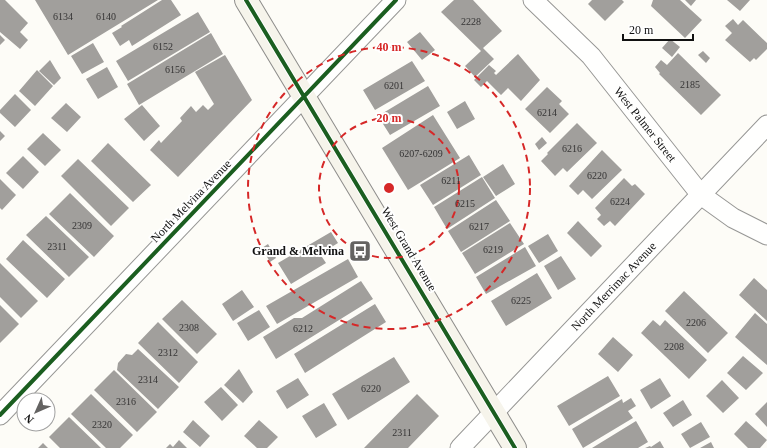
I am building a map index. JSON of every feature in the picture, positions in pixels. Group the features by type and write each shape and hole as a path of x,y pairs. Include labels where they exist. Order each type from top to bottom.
{"main road":[{"name":"West Grand Avenue","path":"246,0 306,96 515,448"}],"street":[{"name":"North Melvina Avenue","path":"0,415 396,0"},
{"name":"West Palmer Street","path":"533,0 591,56 701,194 733,218 767,235"},
{"name":"North Merrimac Avenue","path":"460,448 767,125"}],"building":[{"path":"0,0 5,0 28,23 20,32 28,40 20,49 0,32"},
{"path":"35,0 158,0 68,55"},
{"path":"162,0 171,0 181,15 132,46 129,40 120,46 112,33"},
{"path":"454,0 473,0 502,31 483,48 494,59 475,77 465,66 481,51 441,12"},
{"path":"592,0 622,0 624,2 605,21 588,4"},
{"path":"653,0 680,0 702,20 685,38 651,6"},
{"path":"685,0 696,0 691,6"},
{"path":"727,0 750,0 740,11"},
{"path":"198,12 210,32 128,81 116,61"},
{"path":"733,19 738,25 743,20 767,43 767,49 756,60 754,58 750,62 725,40 732,33 725,26"},
{"path":"420,32 435,50 422,60 407,42"},
{"path":"211,33 223,54 139,105 127,84"},
{"path":"0,35 5,40 0,45"},
{"path":"670,39 680,47 672,57 662,48"},
{"path":"93,43 104,62 82,74 71,56"},
{"path":"703,51 710,58 706,63 698,55"},
{"path":"678,53 721,95 701,115 659,74 660,73 655,67 661,60 667,65"},
{"path":"518,54 540,80 521,101 508,88 501,95 487,81 481,87 474,80 489,65 496,71 494,73 496,75"},
{"path":"225,55 252,100 178,177 150,150 159,140 161,143 182,121 180,118 191,106 196,112 203,105 208,110 214,104 195,72"},
{"path":"50,60 61,78 54,85 39,71"},
{"path":"412,61 425,81 375,110 363,90"},
{"path":"107,67 118,87 98,99 86,79"},
{"path":"37,70 53,86 35,106 19,91"},
{"path":"428,86 440,106 390,135 378,116"},
{"path":"547,87 562,101 559,104 569,114 550,133 525,109"},
{"path":"15,94 31,110 15,127 0,113 0,110"},
{"path":"465,101 475,119 457,129 447,112"},
{"path":"66,103 81,117 67,132 51,118"},
{"path":"142,105 160,126 144,141 124,119"},
{"path":"433,115 460,158 408,190 382,148"},
{"path":"577,123 597,143 567,172 563,168 555,176 541,161"},
{"path":"0,131 5,136 0,141"},
{"path":"43,133 61,150 45,166 27,149"},
{"path":"542,137 547,143 539,150 535,144"},
{"path":"108,143 151,185 133,202 91,161"},
{"path":"602,150 622,170 592,199 583,190 578,195 569,186"},
{"path":"469,155 481,175 433,205 420,185"},
{"path":"23,156 39,172 23,189 6,173"},
{"path":"78,159 129,208 111,226 61,176"},
{"path":"503,164 515,184 496,196 483,177"},
{"path":"482,177 495,198 447,229 434,207"},
{"path":"624,178 632,186 635,184 645,194 615,226 610,221 604,226 597,219 601,215 595,208"},
{"path":"0,179 16,195 2,210 0,208"},
{"path":"70,193 114,236 94,257 49,214"},
{"path":"496,200 510,221 461,252 448,231"},
{"path":"46,216 89,257 69,277 26,235"},
{"path":"578,221 602,246 591,257 567,233"},
{"path":"510,223 524,244 475,274 462,253"},
{"path":"331,232 338,243 320,254 326,263 291,284 278,263"},
{"path":"548,234 558,251 539,263 528,246"},
{"path":"23,240 65,279 47,298 6,259"},
{"path":"268,244 276,258 270,262 262,248"},
{"path":"525,247 536,266 486,294 476,277"},
{"path":"561,256 576,279 558,290 544,266"},
{"path":"348,259 358,277 277,324 266,306"},
{"path":"0,263 38,301 21,318 0,297"},
{"path":"537,273 552,298 506,326 491,301"},
{"path":"754,278 767,290 767,321 739,295"},
{"path":"361,281 373,299 276,359 263,337 294,318 302,318"},
{"path":"242,290 254,307 233,321 222,304"},
{"path":"684,291 728,333 708,353 665,311"},
{"path":"182,300 217,334 197,354 162,319"},
{"path":"375,304 386,322 305,373 294,354"},
{"path":"0,305 19,324 0,343"},
{"path":"259,310 270,327 248,341 237,323"},
{"path":"755,313 767,324 767,365 735,337"},
{"path":"653,320 660,326 665,320 707,360 689,379 641,333"},
{"path":"158,322 198,362 179,383 138,343"},
{"path":"613,337 633,355 618,372 598,354"},
{"path":"138,349 179,387 158,409 117,370 118,363 126,354 132,355"},
{"path":"743,356 763,373 746,390 727,373"},
{"path":"394,357 410,382 348,420 332,394"},
{"path":"239,369 253,392 243,403 224,385"},
{"path":"114,370 157,412 137,432 94,390"},
{"path":"608,376 620,396 569,426 557,406"},
{"path":"298,378 309,395 287,409 276,391"},
{"path":"660,378 671,396 651,409 640,390"},
{"path":"722,380 739,398 723,413 706,396"},
{"path":"221,387 238,405 222,421 204,402"},
{"path":"91,394 133,435 120,448 106,448 71,414"},
{"path":"417,394 439,416 408,448 364,448"},
{"path":"631,398 636,406 628,411 633,418 583,448 572,429 622,399 623,403"},
{"path":"683,400 692,415 673,427 663,413"},
{"path":"767,402 767,427 755,414"},
{"path":"324,403 337,425 316,438 302,416"},
{"path":"69,417 101,448 60,448 49,437 56,432 56,430"},
{"path":"193,420 210,436 200,447 183,432"},
{"path":"259,420 278,437 267,448 257,448 244,436"},
{"path":"636,421 648,442 638,448 592,448"},
{"path":"746,421 767,440 760,448 748,448 734,434"},
{"path":"701,422 710,437 690,448 681,434"},
{"path":"179,440 187,448 166,448 170,444 173,447"},
{"path":"660,441 664,448 645,448 651,447"},
{"path":"711,442 714,448 700,448"},
{"path":"43,443 48,448 38,448"}],"cycle path":[{"path":"246,0 515,448"},
{"path":"0,415 396,0"}],"place":[{"name":"Grand & Melvina","path":"360,251"}]}
